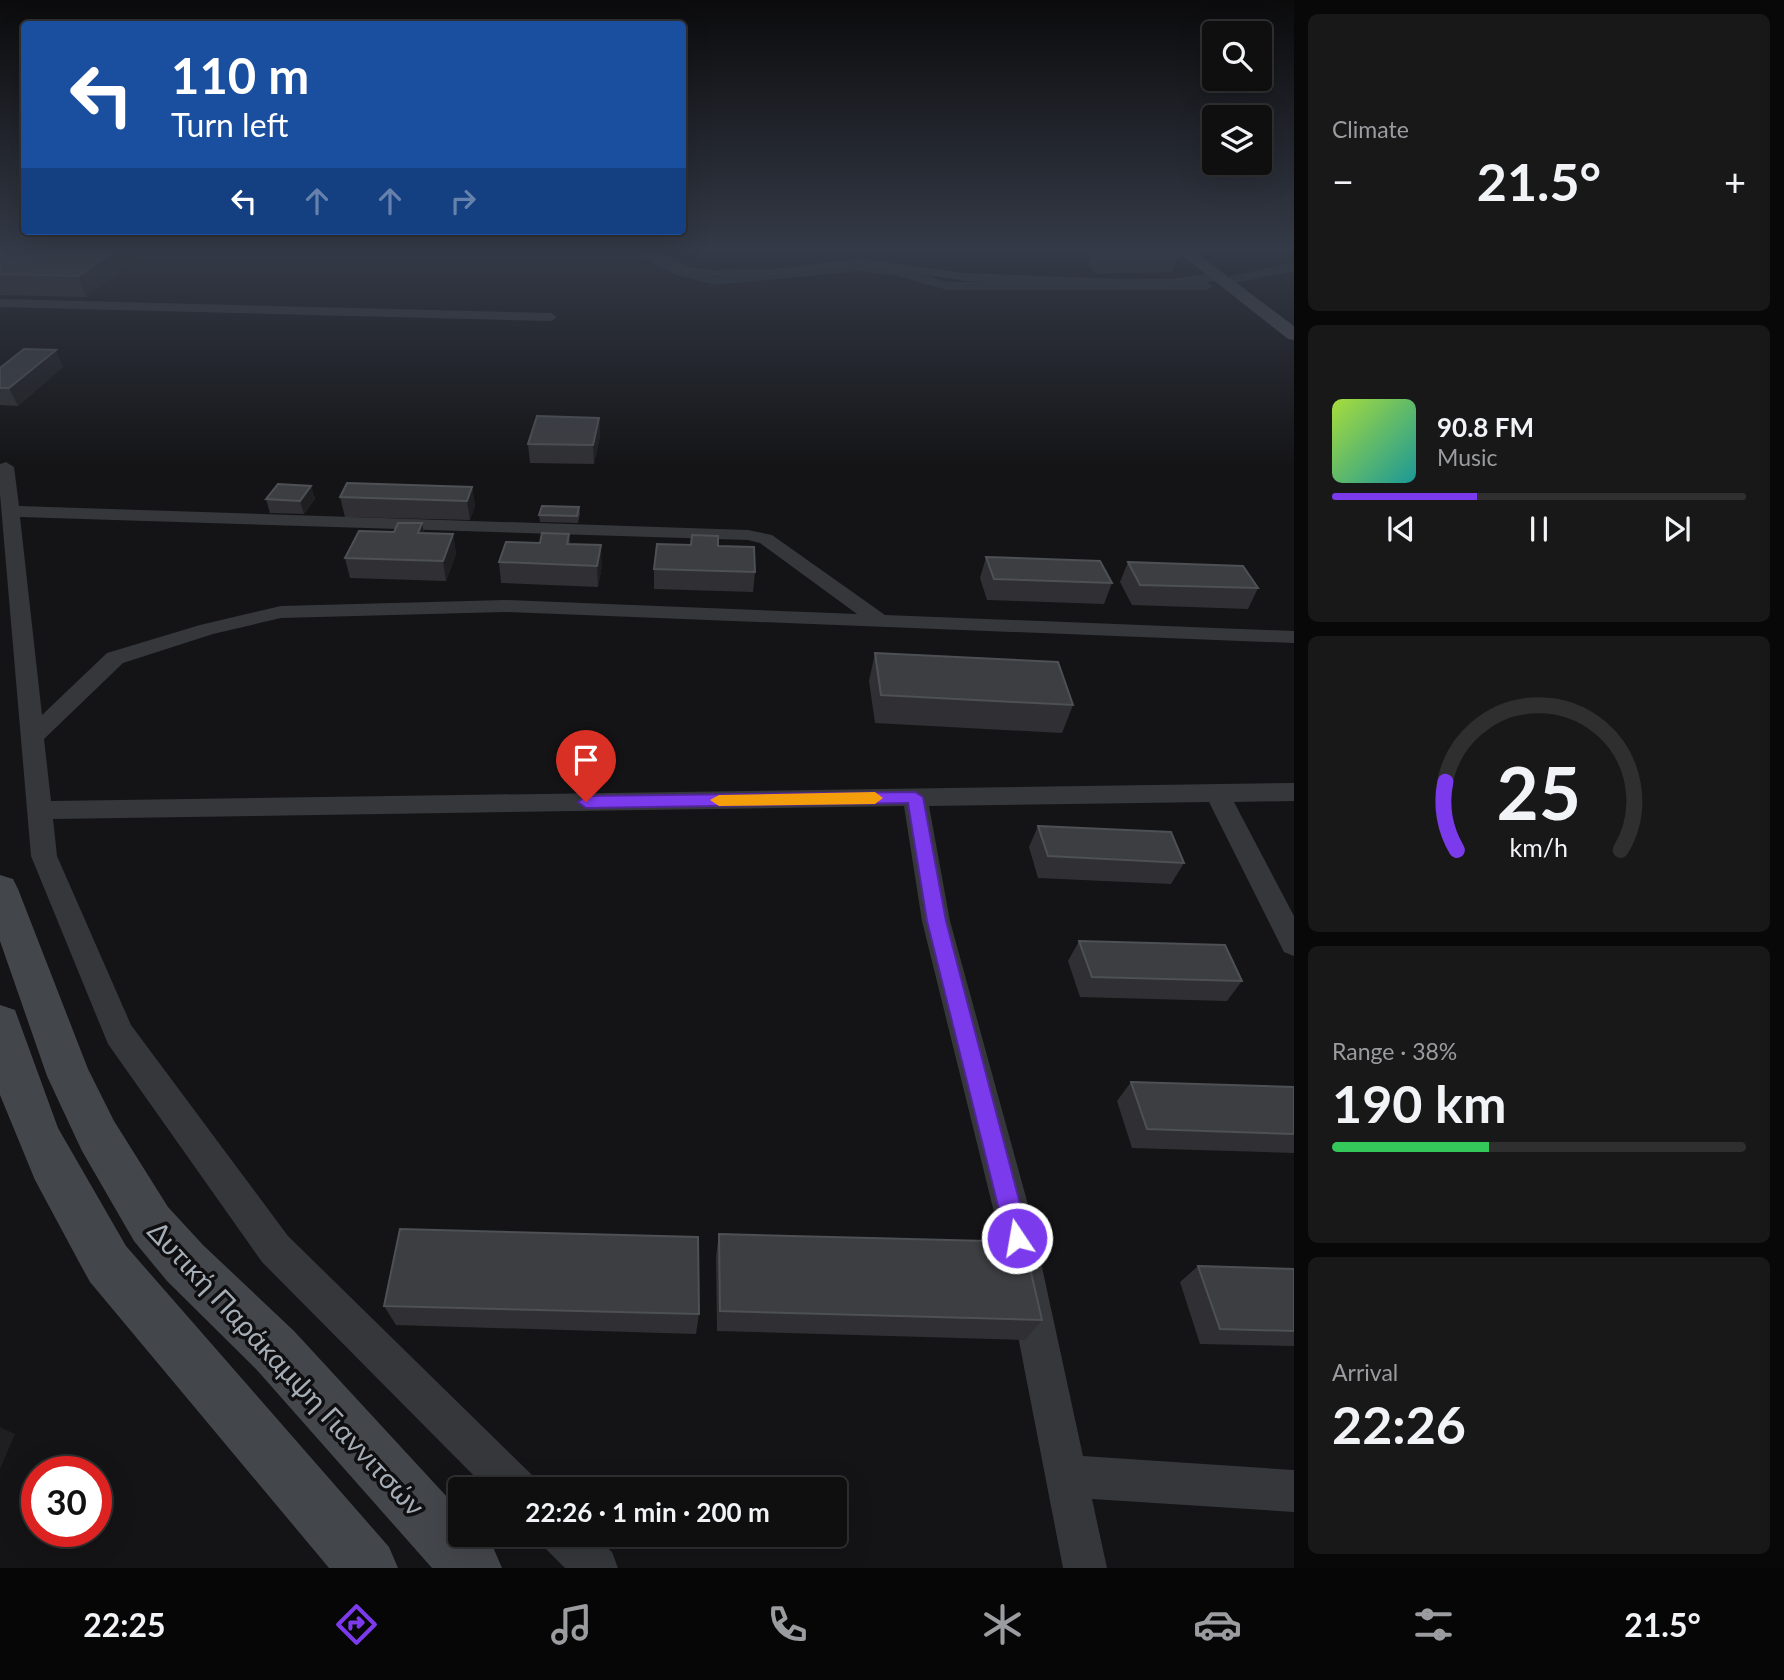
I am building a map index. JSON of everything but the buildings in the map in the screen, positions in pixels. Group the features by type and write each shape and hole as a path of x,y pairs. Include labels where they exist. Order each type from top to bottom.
{"main road":[{"path":"1278,322 1294,335"},
{"name":"Δυτική Παράκαμψη Γιαννιτσών","path":"0,889 69,1076 97,1136 151,1224 185,1263 275,1350 472,1568"},
{"path":"0,1023 24,1101 52,1165 80,1219 108,1264 368,1568"}],"street":[{"path":"6,467 44,856 119,1034 275,1249 504,1477"},
{"path":"10,511 748,535 766,539 880,621"},
{"path":"31,738 115,658 207,629 281,612 505,606 1294,637"},
{"path":"38,810 1294,792"},
{"path":"1217,793 1294,944"},
{"path":"915,797 936,921 1012,1212 1085,1568"},
{"path":"1066,1476 1294,1491"},
{"path":"574,1547 596,1568"}],"slow traffic":[{"path":"719,800 875,798"}],"route":[{"path":"586,802 915,797 936,921 1017,1238"}]}
